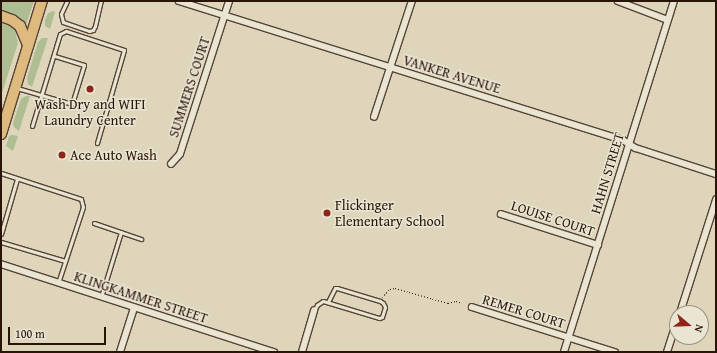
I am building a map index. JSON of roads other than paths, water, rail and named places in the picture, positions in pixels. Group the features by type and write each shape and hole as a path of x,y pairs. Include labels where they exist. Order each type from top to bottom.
{"highway":[{"path":"1,134 42,1"},
{"path":"1,16 12,20 20,26 28,45"}],"street":[{"name":"VANKER AVENUE","path":"179,1 623,140 636,148 716,174"},
{"name":"SUMMERS COURT","path":"171,164 180,154 228,1"},
{"path":"374,117 412,1"},
{"path":"618,1 668,20"},
{"name":"HAHN STREET","path":"564,352 674,1"},
{"path":"683,305 716,200"},
{"name":"LOUISE COURT","path":"501,214 598,245"},
{"name":"KLINGKAMMER STREET","path":"1,264 274,352"},
{"name":"REMER COURT","path":"472,307 616,352"},
{"path":"120,352 134,308"},
{"path":"302,352 314,311"}],"lane":[{"path":"67,1 61,14 62,22 89,31 93,30 95,26 101,1"},
{"path":"32,126 60,34 63,31 124,50 97,143"},
{"path":"15,87 72,104 84,65 54,56"},
{"path":"1,173 17,180 80,199 83,207 58,283"},
{"path":"1,234 17,180"},
{"path":"94,223 141,239"},
{"path":"101,297 121,232"},
{"path":"1,242 65,261"},
{"path":"314,311 323,301 379,318 382,317 385,307 380,301 337,288 334,288 328,302"}],"place":[{"name":"Wash Dry and WIFI Laundry Center","path":"90,89"},
{"name":"Ace Auto Wash","path":"62,155"},
{"name":"Flickinger Elementary School","path":"327,213"}]}
